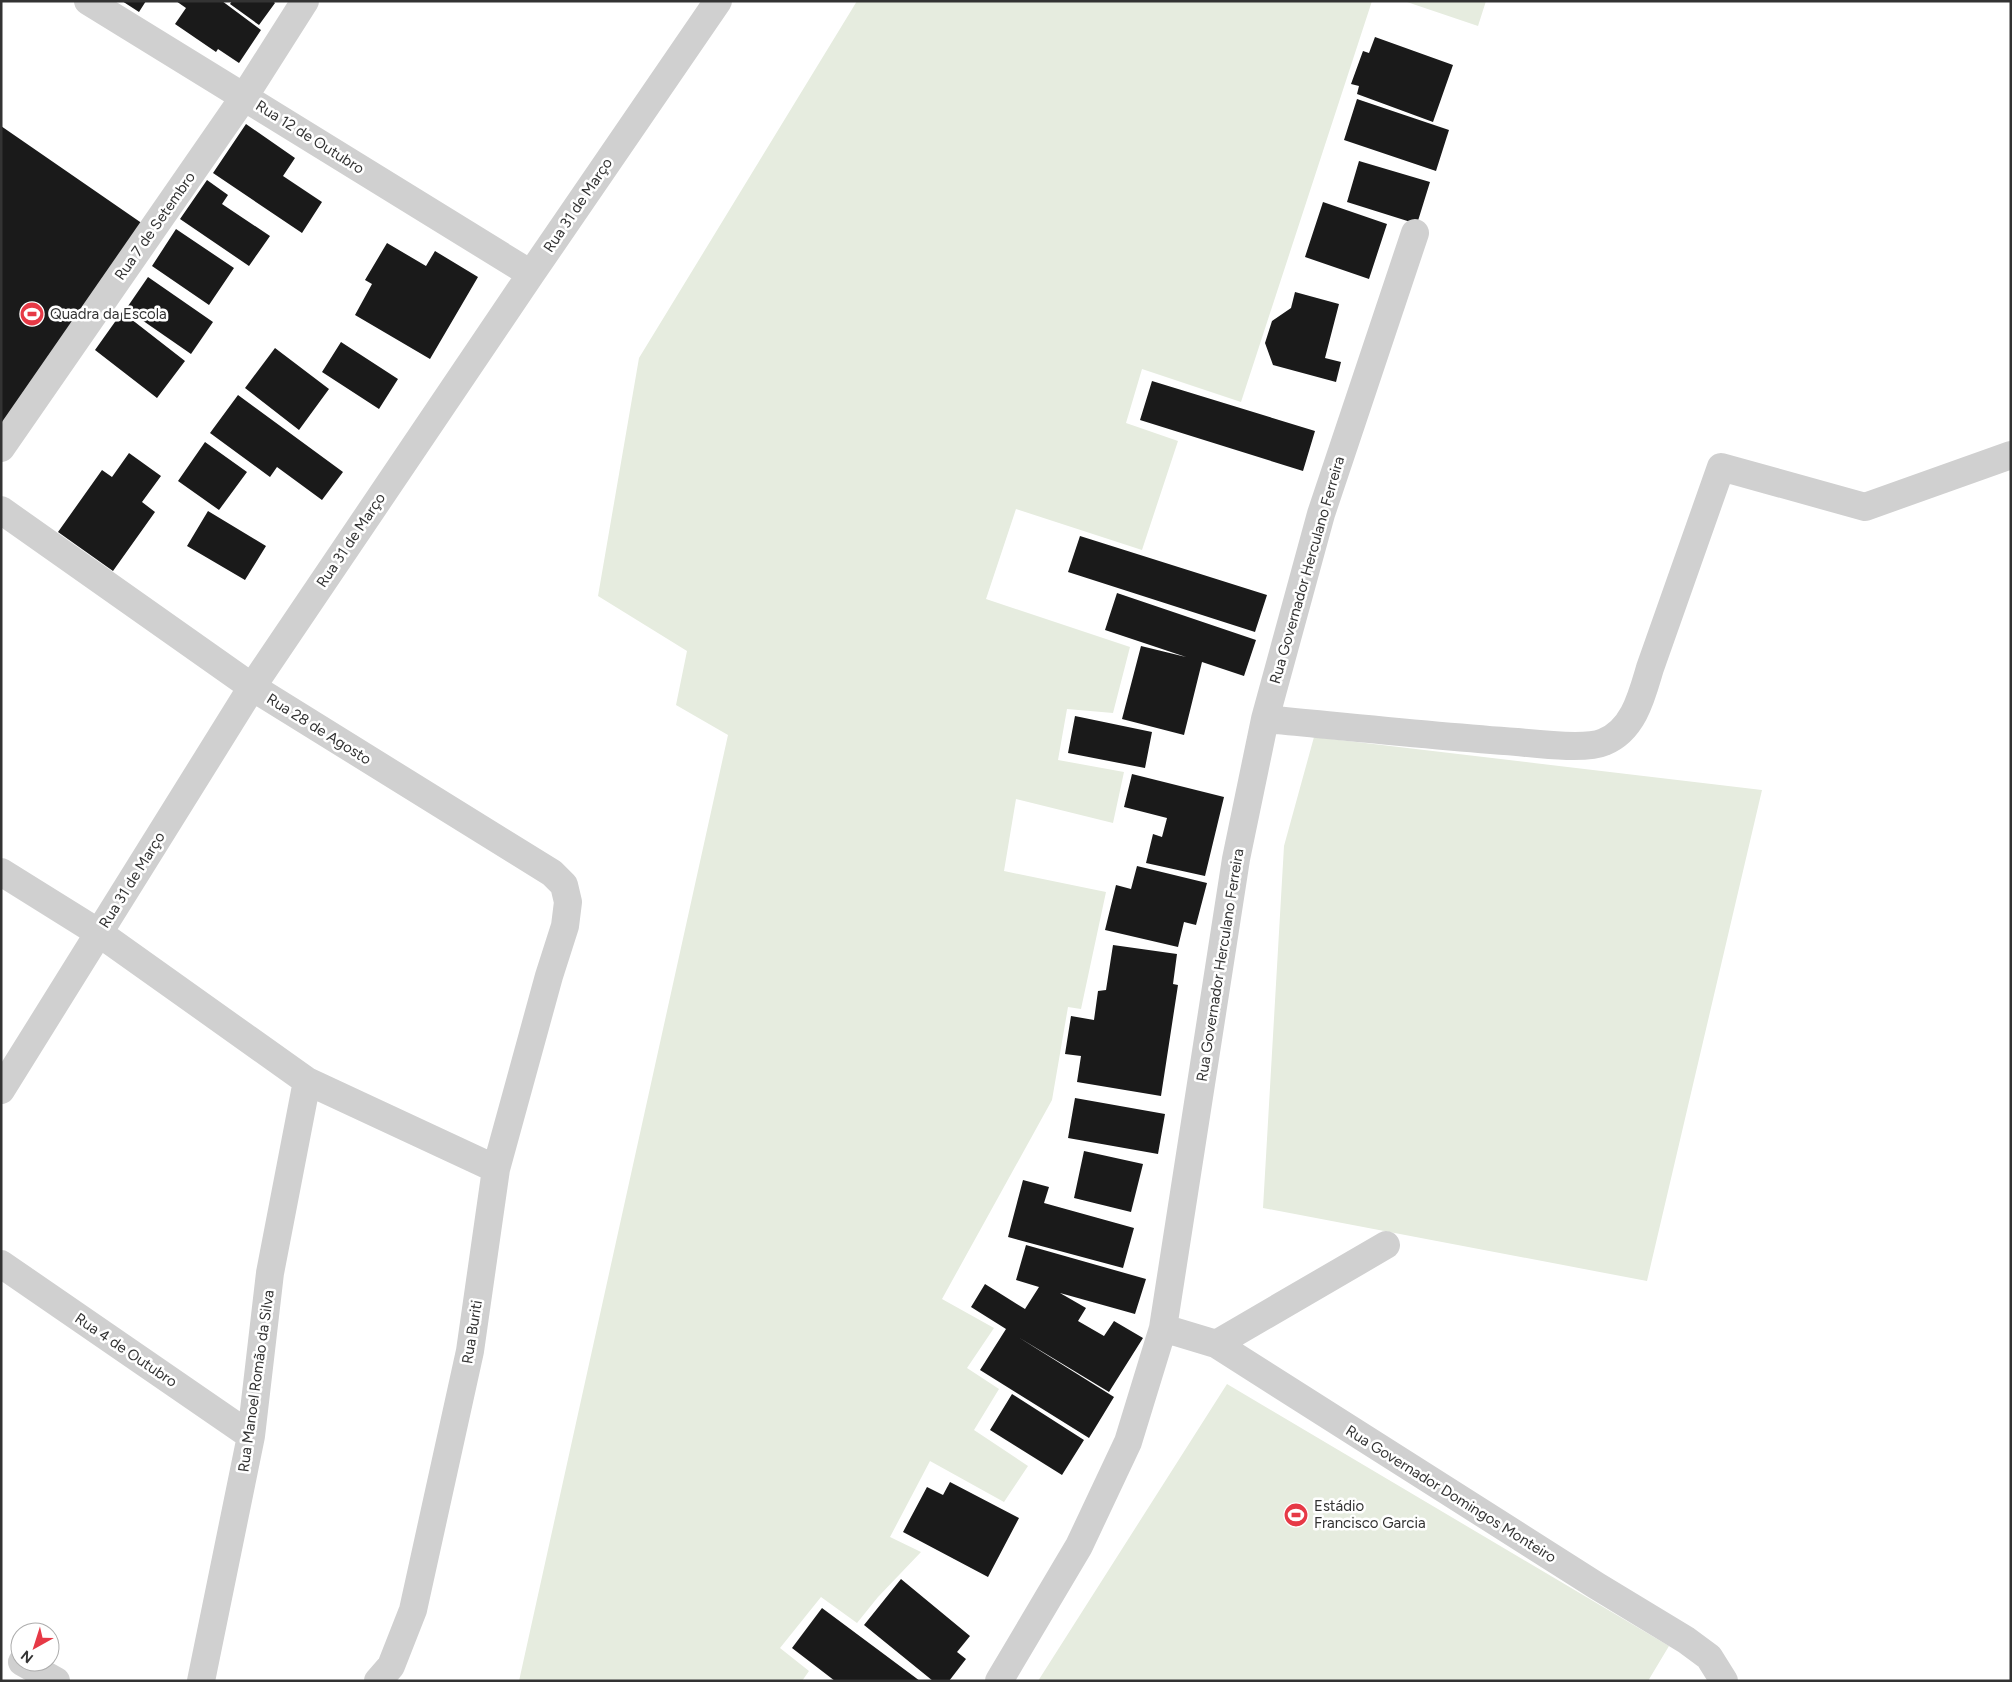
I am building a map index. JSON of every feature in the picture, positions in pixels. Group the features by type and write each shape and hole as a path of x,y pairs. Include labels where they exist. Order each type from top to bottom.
{"street":[{"name":"Rua 12 de Outubro","path":"88,1 531,274"},
{"name":"Rua 7 de Setembro","path":"1,448 244,97 305,1"},
{"name":"Rua 31 de Março","path":"1,1090 252,687 718,1"},
{"name":"Rua Governador Herculano Ferreira","path":"999,1681 1079,1546 1128,1442 1163,1328 1236,859 1265,719 1321,514 1415,233"},
{"path":"1265,719 1455,738 1541,744 1575,746 1604,742 1625,728 1641,700 1650,668 1721,467 1865,507 2011,455"},
{"name":"Rua 28 de Agosto","path":"1,510 252,687 552,873 564,885 568,902 565,926 549,976"},
{"path":"1,872 99,933 307,1081 496,1169"},
{"name":"Rua Buriti","path":"378,1681 391,1666 413,1610 470,1351 496,1169 549,976"},
{"name":"Rua Manoel Romão da Silva","path":"201,1681 251,1436 270,1273 307,1081"},
{"path":"1216,1344 1386,1245"},
{"name":"Rua 4 de Outubro","path":"1,1264 251,1436"},
{"name":"Rua Governador Domingos Monteiro","path":"1163,1328 1216,1344 1597,1586 1686,1640 1710,1656 1724,1681"},
{"path":"40,1672 56,1681"}],"shaded area":[{"path":"857,1 1372,1 1241,402 1142,369 1126,423 1178,441 1142,550 1016,509 986,599 1130,647 1113,713 1067,709 1058,760 1124,772 1113,823 1016,799 1004,871 1106,892 1081,1009 1068,1007 1052,1100 942,1299 994,1328 967,1368 999,1389 974,1430 1028,1466 1004,1502 930,1461 890,1537 921,1552 878,1597 857,1623 821,1597 780,1648 809,1671 802,1681 519,1681 728,735 676,705 687,651 598,596 639,358"},
{"path":"1404,1 1486,1 1478,26"},
{"path":"1314,737 1762,790 1647,1281 1263,1208 1284,846"},
{"name":"Estádio Francisco Garcia","path":"1227,1384 1669,1646 1648,1681 1038,1681"}],"building":[{"path":"122,1 146,1 139,12"},
{"path":"176,1 222,1 261,30 239,63 218,49 216,52 175,24 186,8"},
{"path":"232,1 273,1 275,3 259,25 230,4"},
{"path":"1375,37 1453,65 1433,122 1357,94 1359,86 1351,84 1363,51 1369,53"},
{"path":"1357,99 1449,130 1436,171 1344,140"},
{"path":"246,124 295,158 283,176 322,202 302,233 213,173"},
{"path":"1,126 143,224 1,436"},
{"path":"1359,161 1430,182 1417,224 1347,202"},
{"path":"207,180 228,195 222,204 270,236 249,266 180,219"},
{"path":"1323,202 1387,224 1369,279 1305,257"},
{"path":"176,229 234,268 209,305 152,266"},
{"path":"387,243 426,266 435,251 478,277 430,359 355,315 372,284 365,280"},
{"path":"148,277 213,322 191,354 126,309"},
{"path":"1295,292 1339,304 1325,358 1341,362 1336,382 1273,365 1265,343 1272,321 1291,308"},
{"path":"122,312 185,361 157,398 95,350"},
{"path":"341,342 398,379 379,409 322,372"},
{"path":"275,348 329,389 299,430 245,388"},
{"path":"1152,381 1315,431 1303,471 1140,420"},
{"path":"238,395 343,472 322,500 277,467 270,477 210,433"},
{"path":"205,442 247,472 219,510 178,481"},
{"path":"129,453 161,476 142,502 155,512 113,571 58,532 102,470 112,477"},
{"path":"208,511 266,546 245,580 187,546"},
{"path":"1080,536 1267,595 1255,632 1068,572"},
{"path":"1117,593 1256,640 1244,676 1202,662 1184,735 1122,719 1141,646 1186,657 1105,630"},
{"path":"1075,716 1152,732 1145,768 1068,753"},
{"path":"1132,774 1224,797 1205,876 1146,863 1153,834 1162,837 1167,818 1124,807"},
{"path":"1137,866 1207,883 1196,925 1184,922 1178,947 1105,930 1116,885 1131,889"},
{"path":"1113,945 1177,954 1173,984 1178,985 1161,1096 1077,1082 1081,1056 1065,1054 1071,1016 1094,1020 1098,991 1106,990"},
{"path":"1075,1098 1165,1114 1158,1154 1068,1138"},
{"path":"1084,1151 1143,1164 1131,1212 1074,1198"},
{"path":"1023,1180 1049,1187 1044,1203 1134,1228 1123,1268 1008,1237"},
{"path":"1026,1245 1146,1279 1135,1314 1060,1293 1086,1308 1078,1321 1104,1336 1114,1321 1143,1338 1109,1392 1018,1337 1114,1397 1089,1438 980,1370 1006,1329 971,1307 985,1284 1025,1309 1039,1287 1016,1280"},
{"path":"1012,1394 1084,1440 1062,1475 990,1430"},
{"path":"950,1482 1019,1518 988,1577 903,1532 927,1487 943,1495"},
{"path":"901,1579 970,1636 957,1652 966,1659 949,1681 933,1681 864,1625"},
{"path":"822,1608 920,1681 835,1681 792,1648"}],"place":[{"name":"Quadra da Escola","path":"32,314"},
{"name":"Estádio Francisco Garcia","path":"1296,1515"}]}
